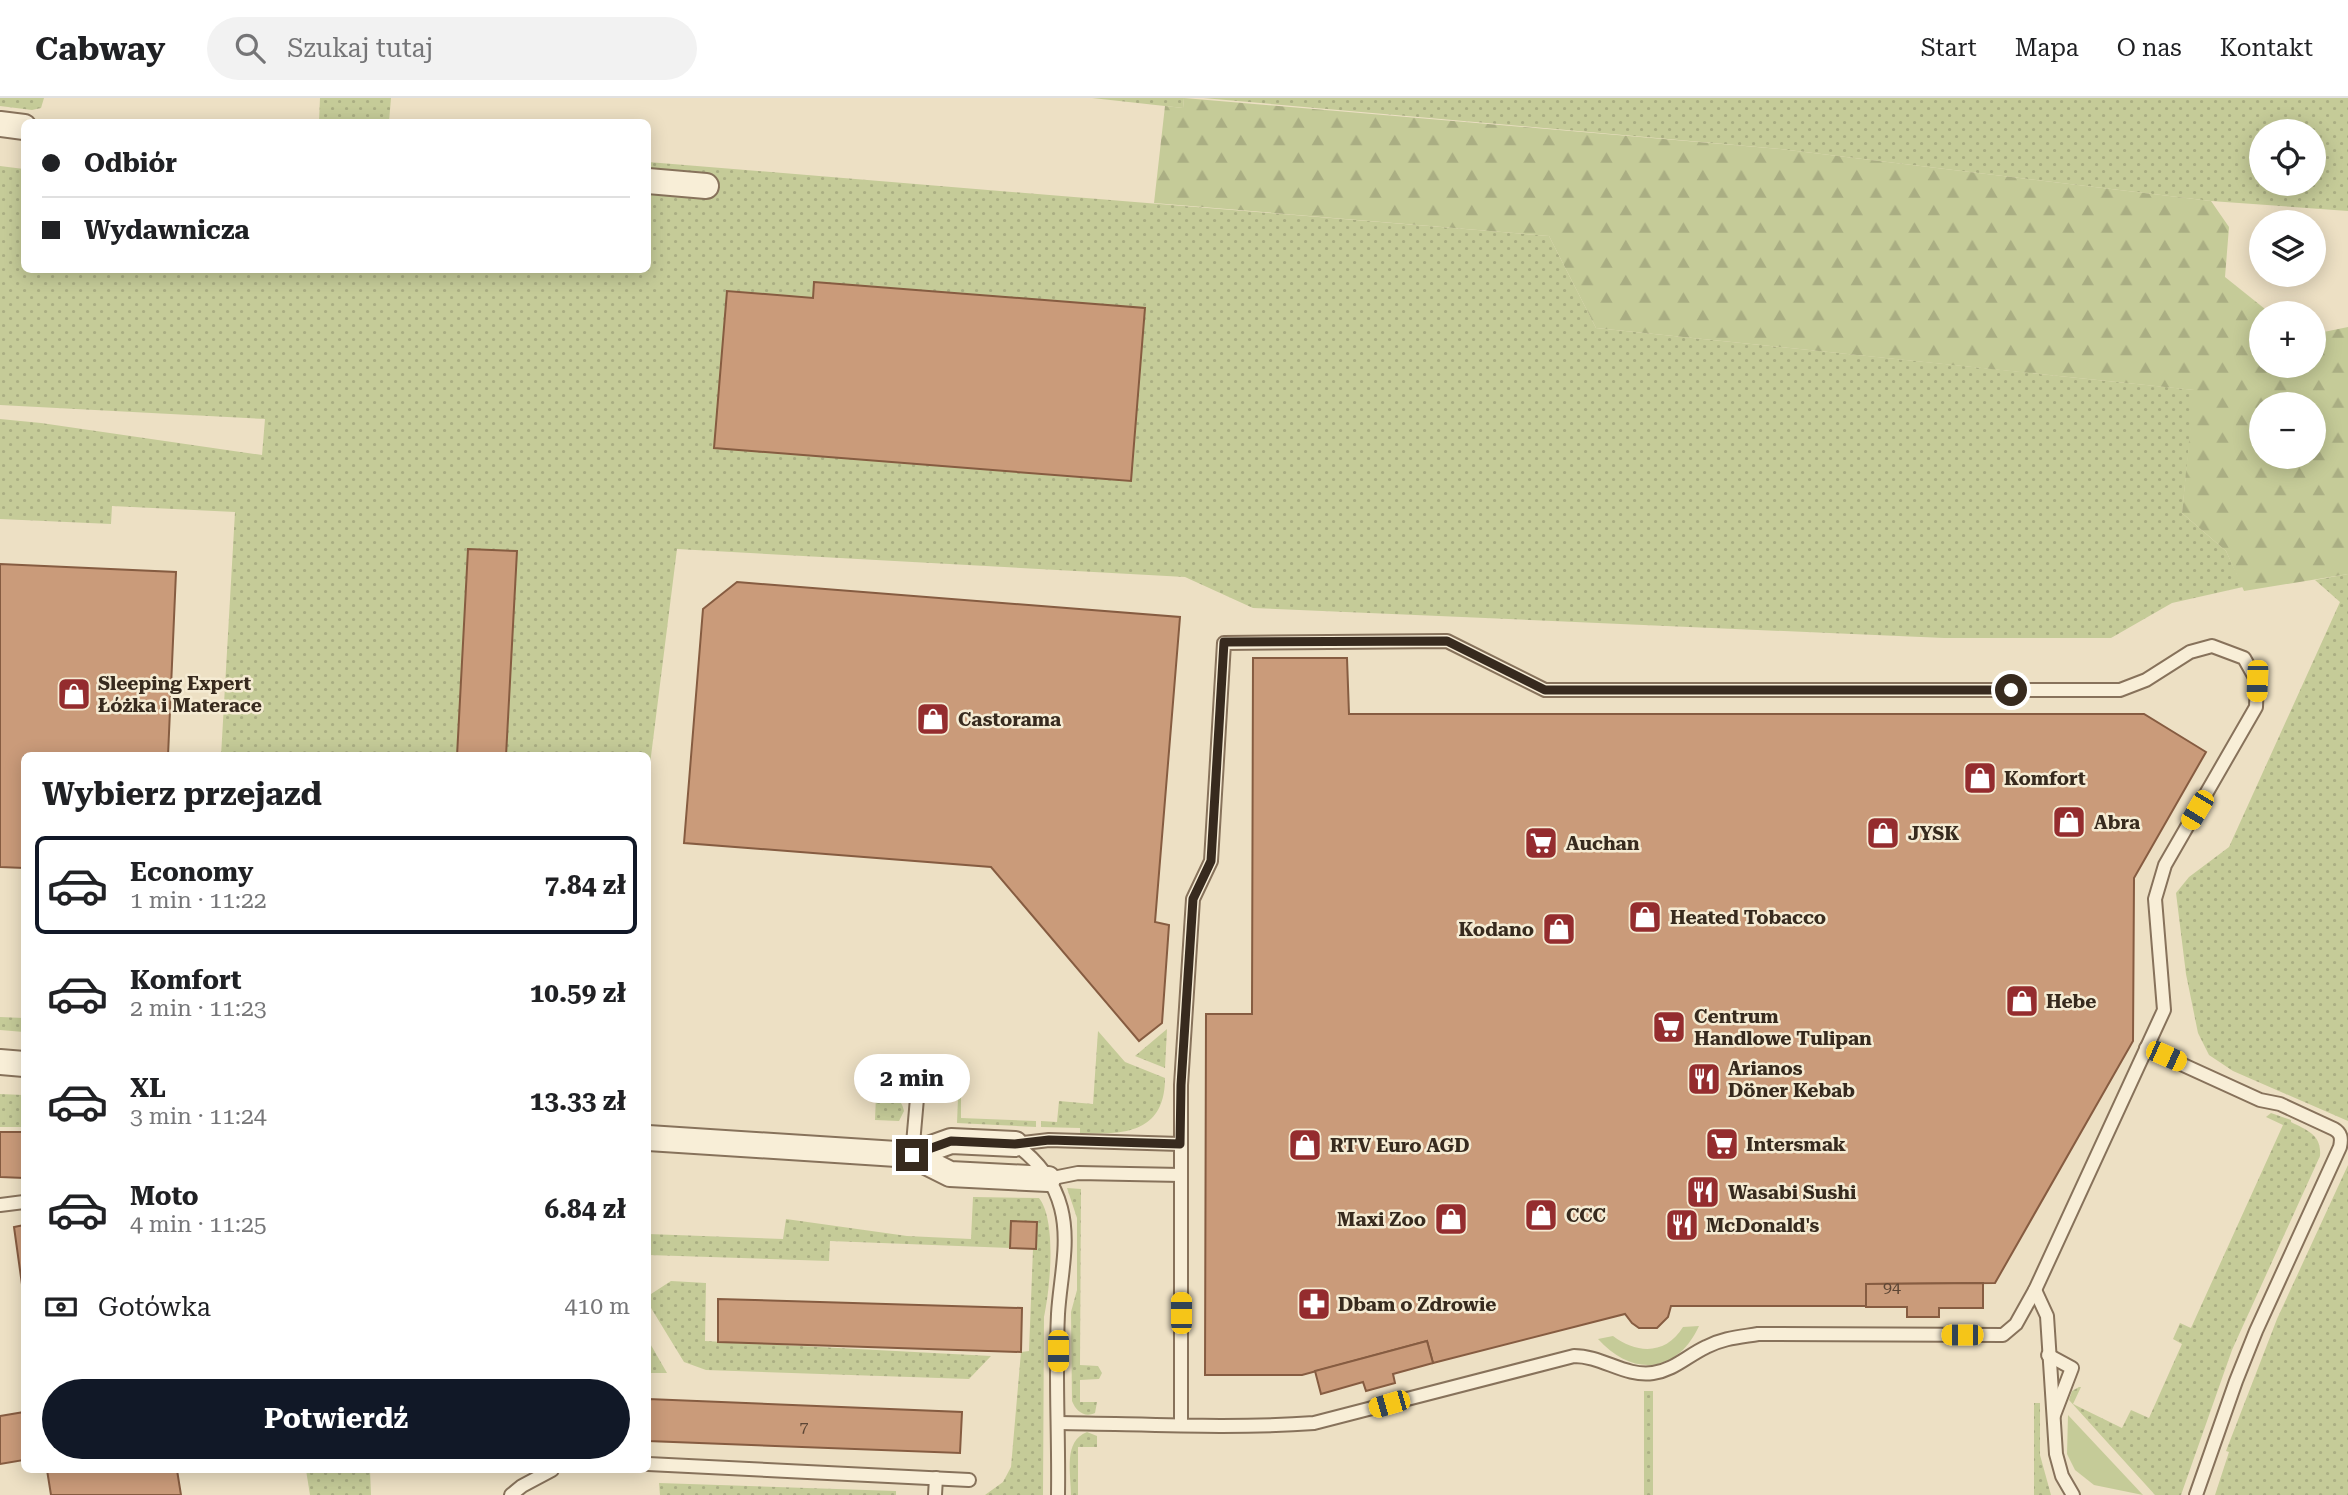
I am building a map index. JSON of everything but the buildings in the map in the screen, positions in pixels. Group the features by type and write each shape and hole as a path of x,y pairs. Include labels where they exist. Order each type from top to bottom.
{"street":[{"path":"0,124 21,127"},
{"path":"651,181 706,186"},
{"path":"0,1062 21,1064"},
{"path":"651,1138 912,1155 950,1174 1048,1179"},
{"path":"912,1155 951,1141 1015,1144"}],"lane":[{"path":"1059,1423 1181,1424 1314,1423 1574,1356 1595,1359 1635,1373 1654,1373 1676,1366 1721,1340 1752,1335 2003,1335 2016,1324 2035,1290 2164,1010 2155,899 2165,865 2256,707 2257,681 2244,658 2212,646 2190,652 2146,680 2120,690 1545,690 1447,641 1224,642 1211,861 1193,899 1181,1085 1181,1424"},
{"path":"2146,1048 2260,1100 2280,1104 2339,1132 2340,1147 2256,1331 2226,1406 2196,1495"},
{"path":"912,1155 918,1087"},
{"path":"1015,1144 1049,1140 1180,1144"},
{"path":"1015,1144 1029,1154 1048,1179 1058,1198 1064,1228 1063,1282 1058,1318 1058,1495"},
{"path":"1048,1179 1078,1173 1181,1175"},
{"path":"0,1205 21,1202"},
{"path":"2035,1290 2047,1316 2058,1465 2073,1495"},
{"path":"2048,1355 2072,1368 2053,1420"},
{"path":"651,1464 969,1480"},
{"path":"511,1495 546,1473"},
{"path":"935,1495 936,1478"}],"green space":[{"path":"0,98 44,98 41,108 32,110 0,106"},
{"path":"320,98 391,98 389,119 319,119"},
{"path":"1092,98 1184,98 1183,108"},
{"path":"1184,98 1780,149 2211,201 2229,227 2225,277 2255,301 2249,301 2249,378 2326,378 2326,332 2348,327 2348,574 2244,591 2226,551 2182,513 2194,390 1596,328 1549,236 1154,203 1165,106 1183,108"},
{"path":"1203,98 2348,98 2348,211 2211,201 1780,149"},
{"path":"651,162 1549,236 1596,328 2195,390 2182,513 2226,551 2243,587 2172,603 2111,638 1944,638 1253,608 1185,577 677,549 651,756 651,752 221,752 235,512 112,506 111,524 0,519 0,419 262,455 265,419 0,405 0,166 21,169 21,273 651,273"},
{"path":"2348,574 2348,1121 2233,1071 2209,1055 2198,1033 2186,974 2176,893 2189,877 2229,847 2340,602 2315,580"},
{"path":"0,1017 21,1018 21,1032 0,1030"},
{"path":"1167,1029 1165,1068 1135,1056"},
{"path":"1098,1031 1125,1062 1165,1078 1158,1110 1150,1120 1126,1131 1080,1133 1080,1128 1041,1127 1041,1121 1057,1122 1059,1101 1093,1104"},
{"path":"0,1094 21,1095 21,1127 0,1127"},
{"path":"876,1095 898,1099 904,1111 899,1121 875,1120"},
{"path":"958,1098 961,1098 961,1118 1036,1121 1036,1127 957,1123"},
{"path":"2271,1113 2291,1120 2312,1134 2319,1143 2320,1156 2232,1350 2181,1495 2155,1495 2069,1400 2072,1391 2081,1387 2073,1404 2122,1428 2131,1410 2149,1418 2182,1344 2173,1339 2180,1323 2191,1328 2283,1125 2266,1117"},
{"path":"2348,1165 2348,1495 2215,1495 2229,1452 2226,1451 2277,1319"},
{"path":"1067,1188 1081,1189 1080,1365 1098,1366 1102,1373 1099,1379 1080,1380 1080,1402 1097,1402 1095,1413 1087,1415 1081,1413 1072,1401 1071,1312 1077,1290 1077,1218"},
{"path":"973,1197 1039,1198 1045,1209 1050,1256 1044,1317 1043,1495 985,1495 1003,1482 1011,1467 1021,1352 1029,1351 1033,1249 1036,1248 1037,1222 1011,1221 1010,1248 830,1241 829,1261 651,1255 651,1234 783,1239 786,1219 907,1236 971,1239"},
{"path":"671,1281 706,1283 705,1341 991,1356 969,1379 706,1370 684,1362 651,1308 651,1294"},
{"path":"1699,1326 1679,1354 1653,1365 1625,1360 1598,1339 1613,1336 1632,1346 1651,1349 1668,1343 1683,1327"},
{"path":"651,1345 667,1373 651,1373"},
{"path":"1644,1391 1653,1391 1653,1495 1644,1495"},
{"path":"2034,1403 2040,1403 2040,1455 2051,1495 2034,1495"},
{"path":"2068,1415 2143,1495 2094,1485 2075,1470 2067,1454"},
{"path":"1087,1432 1097,1436 1097,1447 1078,1447 1078,1495 1071,1495 1071,1450 1079,1436"},
{"path":"306,1473 370,1473 371,1495 310,1495"},
{"path":"659,1483 896,1491 896,1495 660,1495"}],"place":[{"name":"Sleeping Expert Łóżka i Materace","path":"74,694"},
{"name":"Castorama","path":"933,719"},
{"name":"Komfort","path":"1980,778"},
{"name":"Abra","path":"2069,822"},
{"name":"JYSK","path":"1883,833"},
{"name":"Auchan","path":"1541,843"},
{"name":"Heated Tobacco","path":"1645,917"},
{"name":"Kodano","path":"1559,929"},
{"name":"Hebe","path":"2022,1001"},
{"name":"Centrum Handlowe Tulipan","path":"1669,1027"},
{"name":"Arianos Döner Kebab","path":"1704,1079"},
{"name":"Intersmak","path":"1722,1144"},
{"name":"RTV Euro AGD","path":"1305,1145"},
{"name":"Wasabi Sushi","path":"1703,1192"},
{"name":"CCC","path":"1541,1215"},
{"name":"Maxi Zoo","path":"1451,1219"},
{"name":"McDonald's","path":"1682,1225"},
{"name":"Dbam o Zdrowie","path":"1314,1304"}],"route":[{"path":"912,1155 951,1141 1015,1144 1049,1140 1180,1144 1181,1085 1193,899 1211,861 1224,642 1447,641 1545,690 2011,690"}]}
